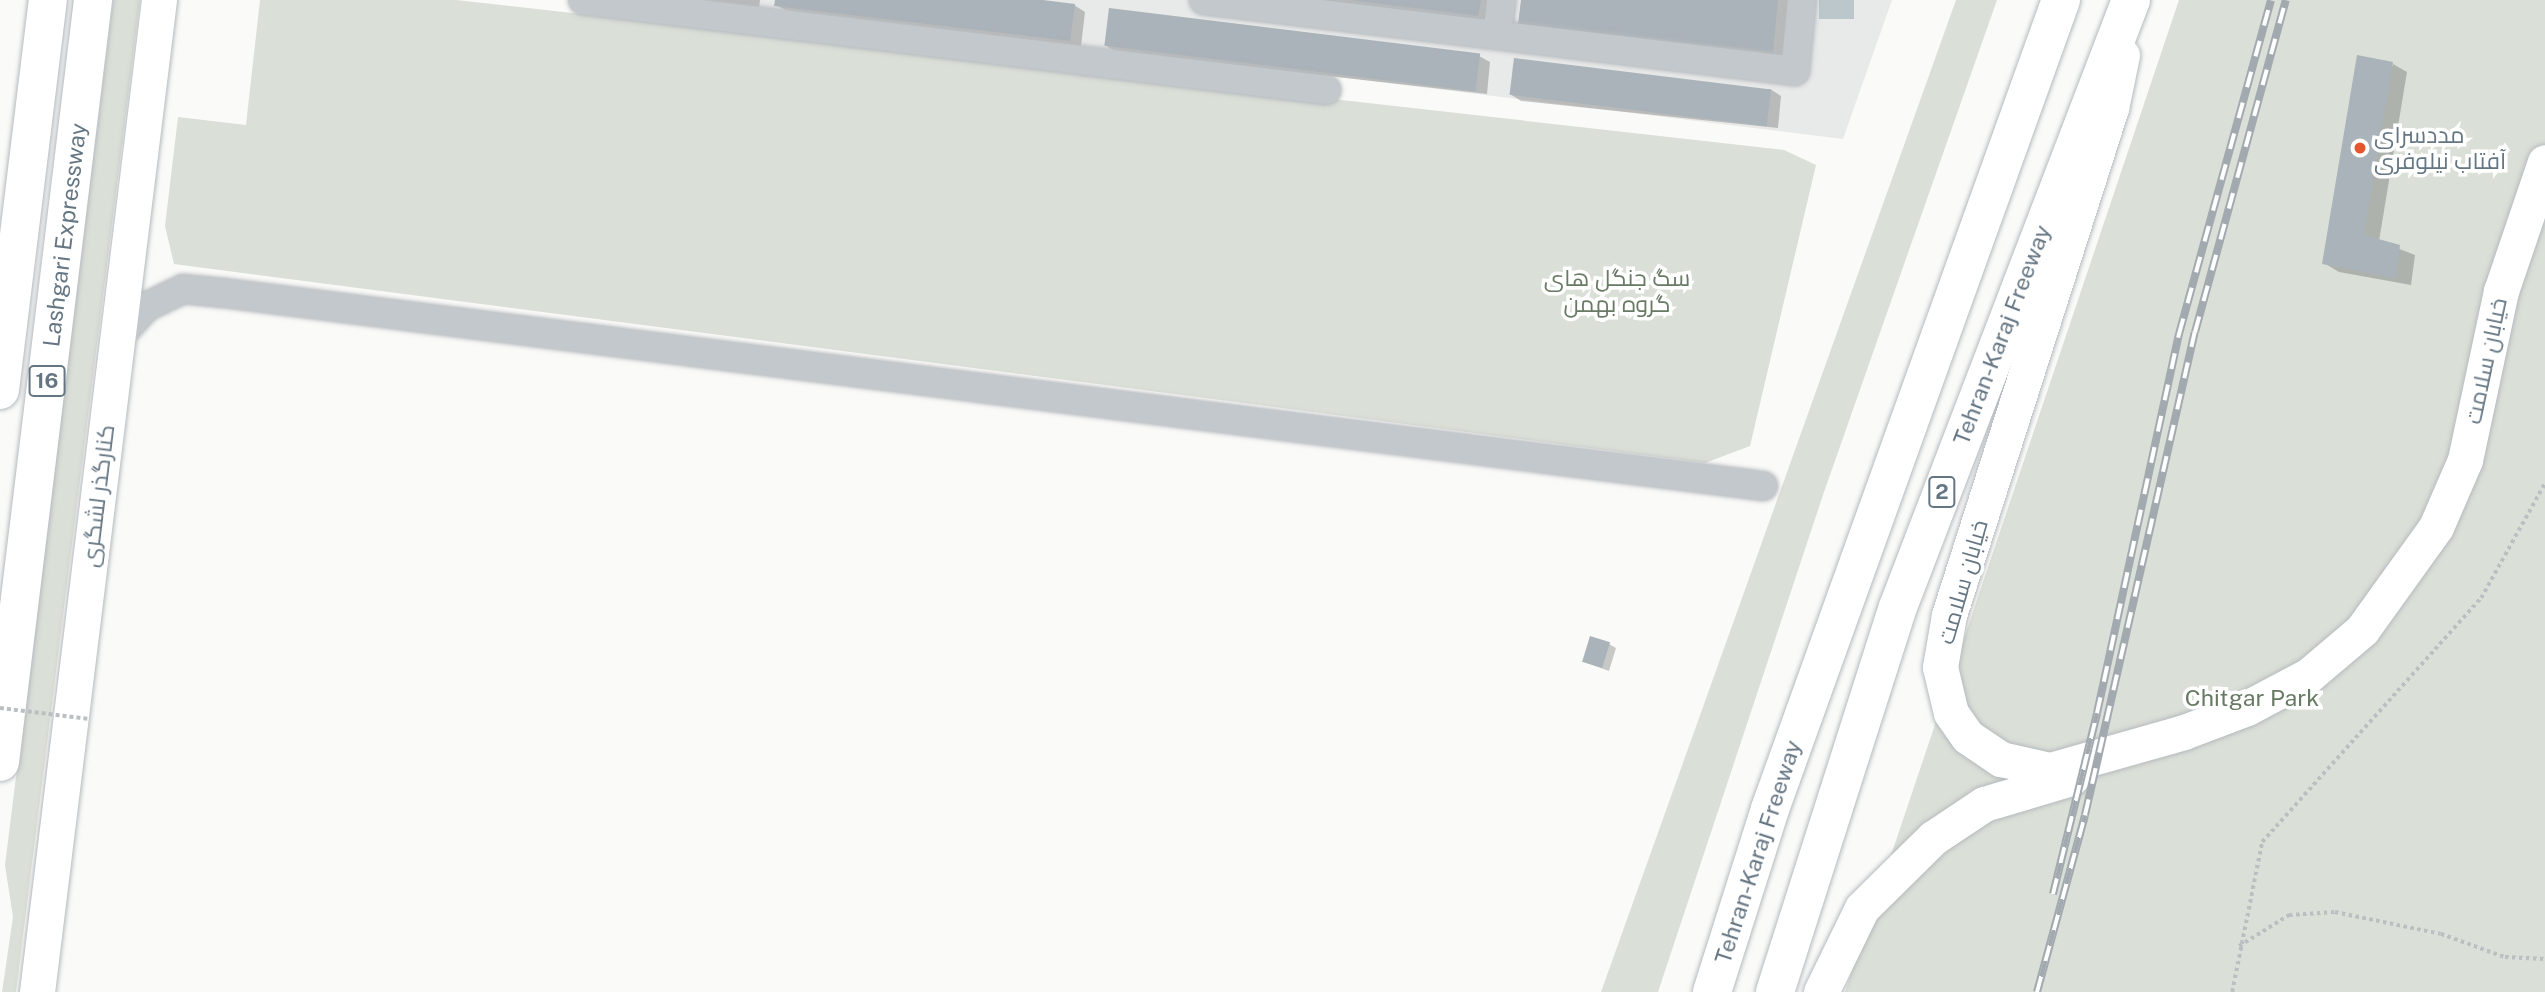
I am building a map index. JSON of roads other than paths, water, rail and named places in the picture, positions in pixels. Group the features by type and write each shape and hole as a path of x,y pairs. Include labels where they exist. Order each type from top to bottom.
{"highway":[{"name":"Lashgari Expressway","path":"0,390 48,0"},
{"name":"Lashgari Expressway","path":"0,762 93,0"},
{"name":"Tehran-Karaj Freeway","path":"1712,992 1770,809 2061,0"},
{"name":"Tehran-Karaj Freeway","path":"1775,992 1898,607 2132,0"}],"main road":[{"name":"کنارگذر لشگری","path":"37,992 159,0"},
{"name":"خیابان سلامت","path":"2132,0 2111,108 1949,615 1940,667 1951,713 1968,737 2001,760 2050,771 2184,732 2247,708 2309,675 2362,630 2436,527 2465,460 2545,162"},
{"name":"خیابان سلامت","path":"1821,992 1862,908 1933,838 1984,804 2217,736 2271,714 2327,678 2375,637 2423,571 2457,513 2487,435 2510,293 2545,214"}],"lane":[{"path":"583,0 757,10 1327,90"},
{"path":"1204,0 1795,71 1802,0"},
{"path":"1497,35 1502,0"},
{"path":"118,338 146,307 183,289 1763,486"}],"railway":[{"path":"2053,894 2097,713 2179,334 2271,0"},
{"path":"2037,992 2085,815 2195,332 2286,0"}],"place":[{"name":"مددسرای آفتاب نیلوفری","path":"2360,148"}],"park label":[{"name":"سگ جنگل های گروه بهمن","path":"1617,291"},
{"name":"Chitgar Park","path":"2252,698"}]}
